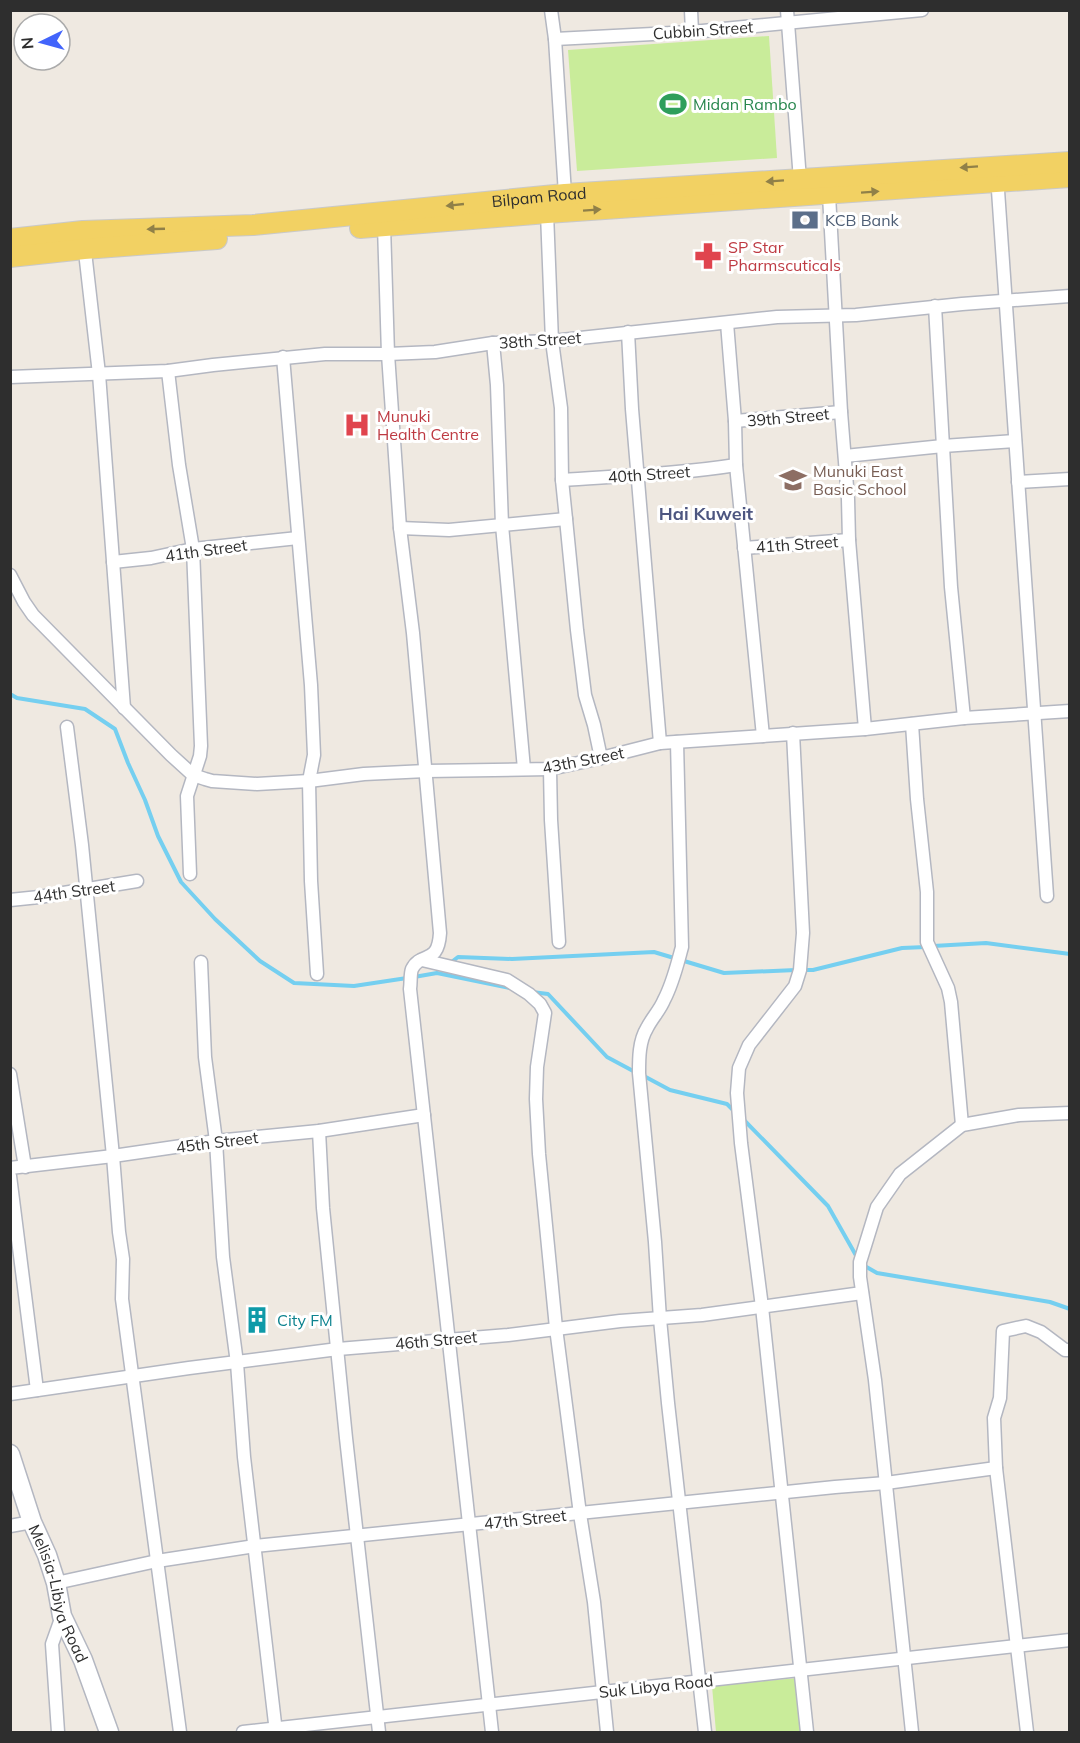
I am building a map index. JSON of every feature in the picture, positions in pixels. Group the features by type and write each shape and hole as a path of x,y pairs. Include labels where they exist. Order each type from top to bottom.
{"main road":[{"name":"Bilpam Road","path":"10,239 84,240 384,226 829,195 997,174 1070,162"},
{"name":"Bilpam Road","path":"10,257 84,240 565,194 800,180 997,174 1070,177"},
{"name":"Melisia-Libiya Road","path":"10,1454 32,1522 47,1555 56,1583 62,1616 83,1660 109,1732"}],"street":[{"path":"551,10 565,194"},
{"path":"691,10 692,32"},
{"path":"787,10 800,180"},
{"name":"Cubbin Street","path":"555,39 692,32 922,10"},
{"path":"997,174 1047,896"},
{"path":"829,195 849,540 865,729"},
{"path":"547,213 552,341 561,408 562,480 585,695 601,758"},
{"path":"384,226 388,354 400,528 413,633 440,933 439,945 435,953 422,960 411,970 410,989 492,1732"},
{"path":"84,240 99,374 124,708"},
{"name":"38th Street","path":"10,376 168,371 325,354 435,352 493,343 552,341 777,317 856,315 935,306 1070,296"},
{"path":"935,306 951,587 964,718"},
{"path":"727,323 736,465 763,736"},
{"path":"628,332 660,743"},
{"path":"493,343 497,385 502,525 524,769"},
{"path":"283,357 312,704 314,755 309,781 311,881 317,974"},
{"path":"168,371 179,465 193,549 201,746 188,796 190,874"},
{"name":"39th Street","path":"735,421 841,412"},
{"path":"845,456 1015,441"},
{"name":"40th Street","path":"562,480 689,472 736,465"},
{"path":"1018,482 1070,478"},
{"path":"400,528 450,530 566,519"},
{"name":"41th Street","path":"113,562 151,558 193,549 298,538"},
{"name":"41th Street","path":"744,548 849,540"},
{"name":"43th Street","path":"10,575 33,615 171,755 193,775 212,782 257,784 309,781 364,774 550,769 660,743 865,729 964,718 1070,711"},
{"path":"912,724 927,892 928,946 948,988 951,1002 962,1125"},
{"path":"67,727 87,890 123,1259 122,1299 180,1732"},
{"path":"793,733 803,933 800,970 795,986 749,1046 740,1068 737,1093 807,1732"},
{"path":"677,742 682,947 676,974 665,1000 646,1028 639,1052 639,1073 660,1319 705,1732"},
{"path":"550,769 550,820 559,942"},
{"name":"44th Street","path":"10,900 137,881"},
{"path":"422,960 507,980 530,994 545,1013 537,1067 536,1099 542,1197 556,1328 594,1602 607,1732"},
{"path":"201,962 205,1057 216,1141 223,1257 237,1363 244,1457 275,1731"},
{"path":"10,1074 25,1167"},
{"path":"912,1732 875,1380 862,1293 860,1262 877,1207 900,1174 962,1125 1019,1114 1070,1113"},
{"name":"45th Street","path":"10,1168 216,1141 319,1131 424,1115"},
{"path":"319,1131 323,1208 379,1732"},
{"path":"10,1176 37,1390"},
{"name":"46th Street","path":"10,1394 338,1349 508,1335 556,1328 660,1319 862,1293"},
{"path":"1027,1732 996,1468 994,1418 1000,1398 1003,1332 1026,1326 1041,1332 1065,1350 1070,1350"},
{"name":"47th Street","path":"56,1583 157,1561 255,1546 886,1483 996,1468"},
{"path":"10,1526 32,1522"},
{"path":"58,1732 52,1644 62,1616"},
{"name":"Suk Libya Road","path":"243,1732 275,1731 377,1717 1070,1640"}],"green space":[{"name":"Midan Rambo","path":"769,36 777,158 577,171 568,50"},
{"path":"798,1678 802,1732 716,1732 712,1686"}],"waterway":[{"path":"10,694 17,698 85,709 115,729 158,836 181,882 215,919 260,961 294,983 354,986 407,978"},
{"path":"933,946 986,943 1070,954"},
{"path":"804,970 813,970 902,948 926,947"},
{"path":"449,964 458,957 512,959 654,952 724,973 796,970"},
{"path":"414,977 437,973 510,988"},
{"path":"532,992 548,994 607,1057 635,1072"},
{"path":"642,1075 670,1090 727,1104 734,1111"},
{"path":"742,1118 828,1206 858,1259"},
{"path":"863,1265 877,1273 1050,1302 1070,1309"}],"place":[{"name":"Midan Rambo","path":"673,104"},
{"name":"KCB Bank","path":"805,220"},
{"name":"SP Star Pharmscuticals","path":"708,256"},
{"name":"Munuki Health Centre","path":"357,425"},
{"name":"Munuki East Basic School","path":"793,480"},
{"name":"City FM","path":"257,1320"}],"district":[{"name":"Hai Kuweit","path":"706,513"}]}
